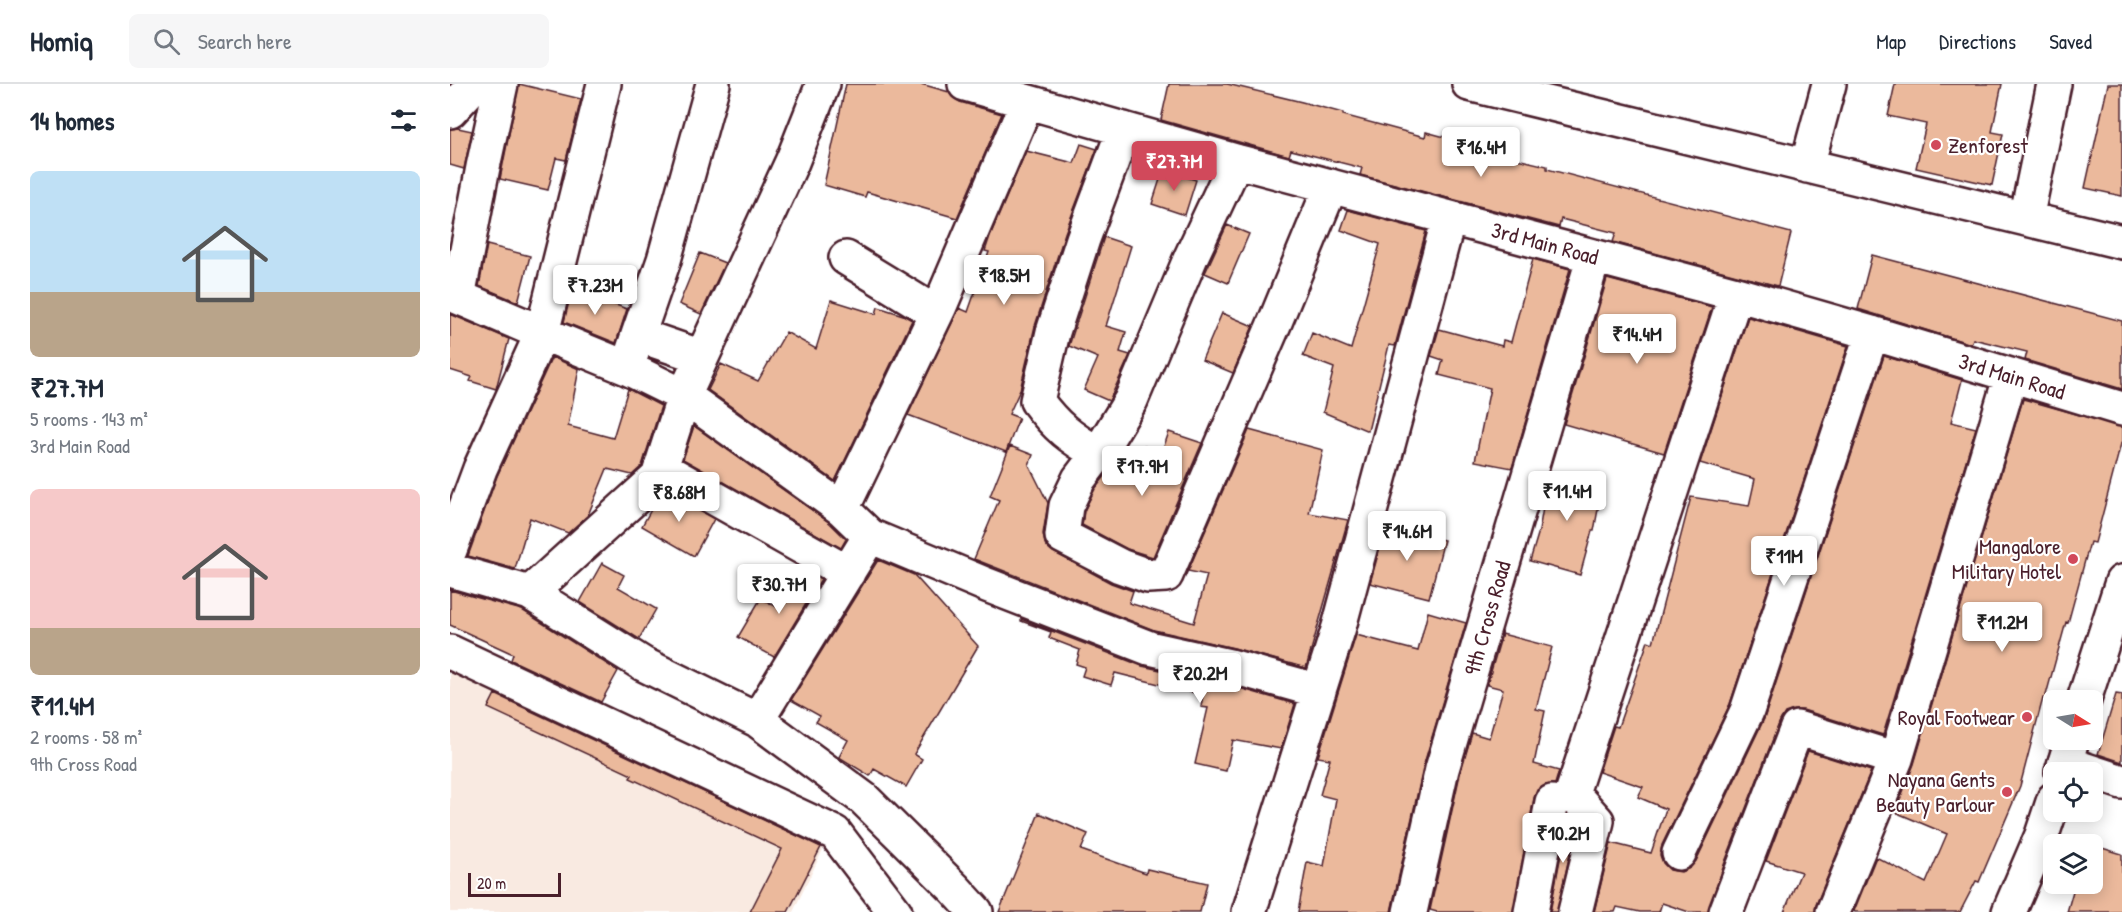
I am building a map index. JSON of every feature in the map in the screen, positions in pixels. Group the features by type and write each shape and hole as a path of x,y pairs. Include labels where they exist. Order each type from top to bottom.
{"street":[{"path":"450,111 476,84"},
{"path":"501,84 454,296 627,368 684,396 842,509 870,536 987,585 1149,648 1230,666 1319,691"},
{"path":"450,550 480,469 542,333 604,84"},
{"path":"627,368 670,238 713,84"},
{"path":"530,593 658,477 684,396 792,162 823,84"},
{"name":"3rd Main Road","path":"965,84 1236,161 1736,294 2122,409"},
{"path":"1470,84 1568,96 1807,166 2122,242"},
{"path":"1807,166 1829,84"},
{"path":"2026,219 2054,84"},
{"path":"842,509 936,313 1028,102"},
{"path":"1098,454 1053,423 1037,401 1053,332 1083,238 1124,129"},
{"path":"1236,161 1191,257 1131,400 1098,454 1079,478 1066,506 1062,536 1120,566 1148,576 1166,576 1331,186"},
{"path":"1249,912 1339,627 1449,218"},
{"name":"9th Cross Road","path":"1410,912 1442,769 1594,256"},
{"path":"846,258 936,313"},
{"path":"1575,912 1596,821 1572,793 1736,294"},
{"path":"1679,853 1747,711 1872,333"},
{"path":"638,334 702,357"},
{"path":"1833,912 1896,759 2011,375"},
{"path":"661,468 848,573"},
{"path":"757,720 870,536"},
{"path":"450,570 530,593 643,663 757,720 864,799 956,889 976,912"},
{"path":"2087,690 2122,582"},
{"path":"450,652 835,833 895,912"},
{"path":"1747,711 1896,759"},
{"path":"1726,912 1797,728"},
{"path":"2066,758 2122,782"},
{"path":"1531,912 1552,802"},
{"path":"2009,912 2046,822"}],"shaded area":[{"path":"450,660 831,833 793,912 450,912"}],"building":[{"path":"519,84 581,99 566,160 556,158 548,190 500,179"},
{"path":"846,84 921,84 949,92 960,102 1002,114 957,218 867,192 865,197 824,185"},
{"path":"1169,84 1227,84 1302,102 1425,137 1426,132 1508,154 1508,157 1547,166 1547,169 1791,233 1778,286 1613,242 1616,233 1561,219 1559,227 1360,175 1362,168 1291,150 1289,156 1161,120"},
{"path":"1895,84 2002,84 1992,132 2003,134 1992,185 1916,168 1926,124 1888,116"},
{"path":"2108,84 2122,84 2122,196 2085,188"},
{"path":"450,129 472,131 464,169 450,165"},
{"path":"1081,144 1097,149 1065,233 1035,326 1020,390 1009,414 1019,418 1006,452 908,415 959,308 968,312 989,252 985,251 990,236 1026,151 1074,163"},
{"path":"1163,170 1196,180 1185,215 1152,204"},
{"path":"1348,210 1426,231 1395,346 1389,345 1368,431 1323,412 1334,368 1303,356 1312,333 1351,349 1380,244 1341,230"},
{"path":"1227,225 1249,234 1228,283 1205,273"},
{"path":"1104,237 1131,246 1106,326 1126,332 1120,352 1130,355 1109,401 1084,390 1098,358 1069,346"},
{"path":"487,245 530,256 518,302 479,286"},
{"path":"700,253 725,263 701,314 679,304"},
{"path":"1872,255 2122,321 2122,389 2025,360 2027,352 1973,339 1971,344 1858,309"},
{"path":"1533,259 1570,269 1512,468 1475,461 1490,388 1439,375 1443,360 1431,356 1439,329 1502,346 1503,340 1511,342"},
{"path":"1607,279 1712,307 1664,453 1564,424"},
{"path":"572,289 627,309 616,343 564,322"},
{"path":"831,300 876,314 878,307 912,320 835,481 708,390 721,364 758,381 786,332 816,349"},
{"path":"1222,313 1253,326 1233,373 1202,360"},
{"path":"450,314 509,339 496,389 470,381 472,377 450,370"},
{"path":"1748,317 1848,346 1730,704 1662,845 1660,855 1663,863 1670,870 1681,872 1690,868 1696,861 1764,719 1884,356 1962,380 1951,422 1976,428 1883,735 1803,710 1785,713 1725,862 1708,912 1689,912 1662,903 1659,912 1640,912 1617,907 1615,912 1594,912 1611,843 1651,853 1666,809 1638,797 1643,787 1599,772 1614,726 1618,727 1648,641 1653,643 1691,497 1749,506 1755,479 1700,463"},
{"path":"552,357 579,369 568,426 613,438 628,389 661,406 642,466 632,475 607,469 588,515 568,533 530,518 515,569 468,556 497,476"},
{"path":"2023,399 2122,427 2122,440 2095,543 2090,542 2047,690 2043,690 2043,698 2020,786 1979,882 1976,881 1960,912 1855,912 1876,857 1926,883 1947,834 1895,812 1914,764"},
{"path":"694,426 830,523 846,539 841,548 683,459"},
{"path":"1249,430 1323,450 1309,513 1348,520 1306,668 1234,648 1154,630 974,559 999,500 990,496 1010,446 1033,455 1029,465 1048,503 1043,534 1045,544 1053,552 1111,583 1133,591 1129,603 1194,623 1207,575 1188,571"},
{"path":"1169,432 1202,443 1153,557 1127,549 1082,525 1084,511 1095,489 1109,471 1132,477 1143,446 1162,452"},
{"path":"1549,473 1603,482 1594,531 1592,531 1580,575 1530,561 1539,531"},
{"path":"668,493 714,519 694,556 642,526 652,508"},
{"path":"1386,526 1444,540 1429,598 1370,583"},
{"path":"878,560 914,575 978,646 914,754 922,759 906,787 874,769 870,776 839,757 848,740 816,722 820,716 791,700"},
{"path":"602,563 624,575 618,587 656,609 639,639 580,602"},
{"path":"799,567 821,579 774,657 738,637 761,598 777,607"},
{"path":"450,590 522,610 618,671 601,702 511,660 513,654 450,625"},
{"path":"1428,612 1466,623 1424,764 1391,912 1298,912 1307,862 1324,866 1336,799 1320,795 1330,759 1318,757 1356,635 1418,651"},
{"path":"1021,619 1142,666 1225,684 1295,704 1281,749 1233,740 1226,771 1195,764 1208,708 1201,707 1203,695 1115,673 1111,685 1082,676 1085,667 1076,664 1080,650 1049,638 1051,632 1021,621"},
{"path":"1502,634 1552,647 1536,709 1545,711 1534,764 1559,771 1555,784 1545,785 1537,790 1534,798 1513,912 1437,912 1430,910 1460,774 1472,733 1489,738 1503,689 1487,685"},
{"path":"495,694 821,847 788,912 750,912 782,849 630,778 632,775 488,708"},
{"path":"2116,694 2122,695 2122,762 2098,754 2099,750 2103,750 2103,737"},
{"path":"1808,751 1871,771 1815,912 1784,912 1801,872 1766,861"},
{"path":"1039,813 1088,834 1081,850 1146,873 1147,869 1207,883 1200,912 999,912"},
{"path":"1568,817 1576,826 1557,912 1550,912"},
{"path":"2103,848 2122,854 2122,912 2067,912 2072,894 2103,894"}],"place":[{"name":"Zenforest","path":"1936,145"},
{"name":"Mangalore Military Hotel","path":"2073,559"},
{"name":"Royal Footwear","path":"2027,717"},
{"name":"Nayana Gents Beauty Parlour","path":"2007,792"}]}
